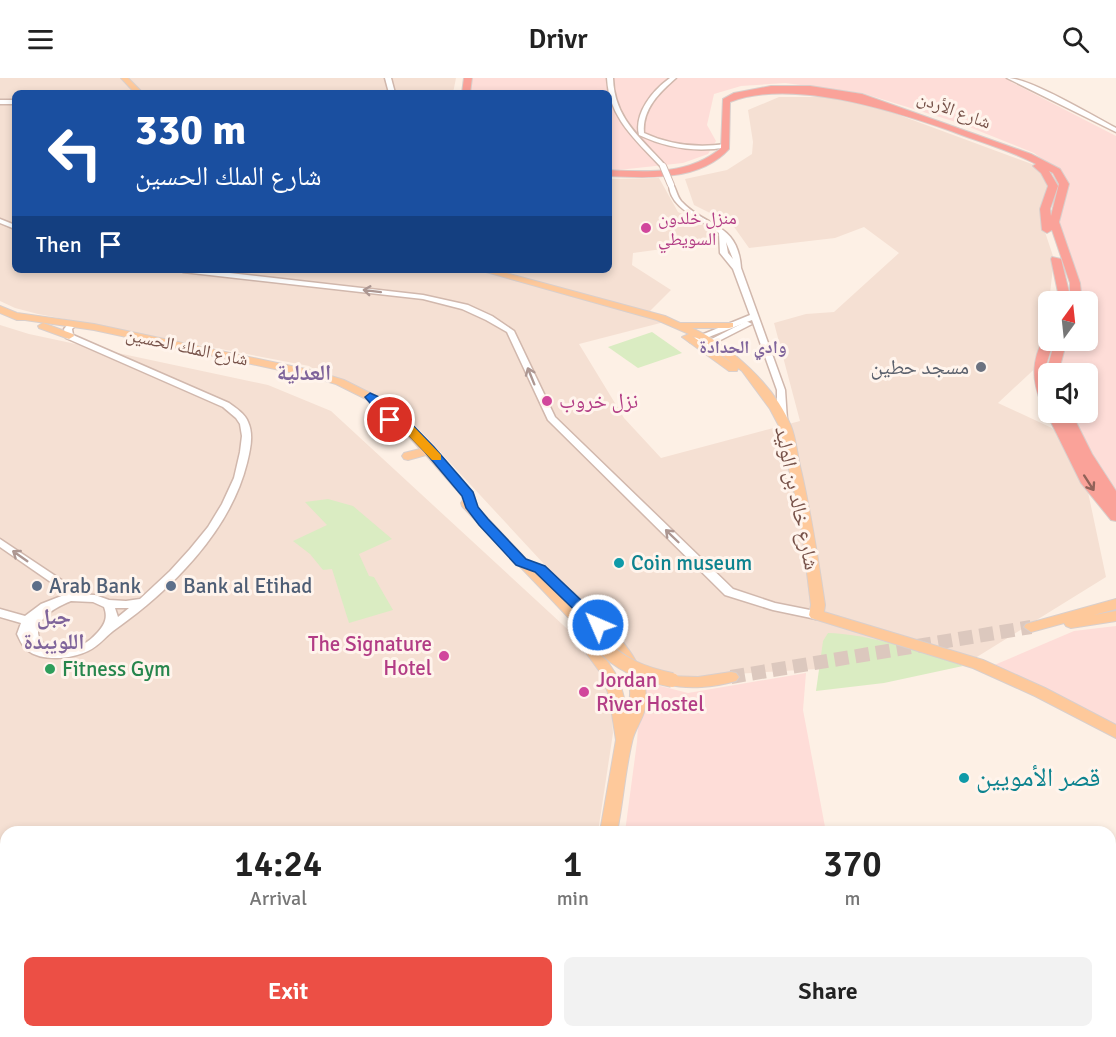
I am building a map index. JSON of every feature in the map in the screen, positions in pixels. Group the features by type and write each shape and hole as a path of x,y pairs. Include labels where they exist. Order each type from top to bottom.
{"highway":[{"name":"شارع الأردن","path":"612,174 676,171 714,158 724,151 726,101 732,97 761,90 797,88 849,93 1002,150 1046,171 1053,186 1045,209 1045,225 1065,291"},
{"name":"شارع الأردن","path":"612,174 647,177 681,173 697,170 726,157 735,148 732,122 736,106 742,99 761,93 834,94 1028,156 1060,174 1064,184 1054,222 1075,283 1075,291"},
{"path":"1058,423 1088,483 1116,517"},
{"path":"1070,423 1085,454 1116,502"}],"main road":[{"path":"117,78 128,90"},
{"path":"124,78 136,90"},
{"name":"شارع خالد بن الوليد","path":"496,273 616,304 677,324 759,387 782,420 806,517 816,594 816,615"},
{"name":"شارع خالد بن الوليد","path":"616,304 702,341"},
{"name":"شارع الملك الحسين","path":"0,309 43,326 74,330 105,330 315,374 370,397 521,562 527,575 595,653 615,688 624,740"},
{"name":"شارع الملك الحسين","path":"13,315 74,330"},
{"path":"677,324 729,325"},
{"path":"521,562 546,584 612,657 625,665 640,673 672,680 698,682 731,677"},
{"name":"شارع الملك الحسين","path":"521,562 540,569 598,625 626,656 637,677 638,697 634,719 624,740 610,826"},
{"path":"1116,604 1033,626 1045,627 1116,616"},
{"path":"816,615 978,664 1040,692 1116,732"},
{"path":"615,688 637,685"}],"street":[{"path":"673,78 658,90 640,126 641,134 657,141 696,148 714,158"},
{"path":"1010,78 1116,130"},
{"path":"612,97 623,121 633,135 663,166 670,185 682,205 706,219 722,233 724,253 736,267 781,390 782,420"},
{"path":"696,148 725,146"},
{"path":"209,273 439,300 465,307 499,323 513,336 551,418 729,592 773,606 816,615"},
{"path":"702,341 729,325 756,318"},
{"path":"702,341 756,318"},
{"path":"74,330 226,405 243,420 245,427 244,459 231,500 181,565 143,602 95,642 81,649 50,654 34,650 24,639 23,632 28,621 44,606 71,597 93,597 107,604 126,605 143,602"},
{"path":"0,542 59,583 71,597"},
{"path":"107,604 113,613 110,628"},
{"path":"0,613 28,621"}],"shaded area":[{"path":"0,78 456,78 454,90 133,90 129,85 132,90 12,90 12,273 612,273 612,179 659,178 678,212 710,227 714,242 633,253 632,265 671,290 648,313 672,320 579,344 624,418 661,458 800,421 774,323 806,314 834,312 899,253 864,227 835,238 749,248 732,224 694,205 685,179 727,170 752,154 753,142 748,110 779,97 825,97 864,102 1040,167 1059,184 1043,226 1054,259 1050,291 1038,291 1038,351 1043,351 1042,362 1038,363 1038,366 998,403 1052,428 1081,459 1106,577 972,660 666,678 634,661 391,399 363,398 309,366 15,308 0,301"},
{"path":"464,78 1012,78 1011,82 1116,136 1116,496 1069,423 1098,423 1098,363 1054,363 1059,351 1098,351 1098,291 1073,291 1048,220 1063,188 1050,165 1034,153 959,123 862,93 785,83 741,86 714,94 707,125 716,141 708,154 683,163 612,171 612,90 462,90"},
{"name":"جبل اللويبدة","path":"0,325 29,334 268,385 331,411 575,636 603,675 611,704 613,733 599,826 0,826"},
{"path":"1116,626 1116,728 992,666 1074,631"},
{"path":"806,673 803,710 825,826 626,826 637,742 641,681 688,693"}],"green space":[{"path":"652,332 682,353 638,368 608,347"},
{"path":"328,499 353,506 392,539 359,554 369,576 374,577 393,610 349,623 332,569 323,570 310,554 293,541 327,525 305,502"},
{"path":"828,633 877,640 933,655 963,666 884,683 816,691 823,641"}],"tunnel":[{"path":"731,677 1031,627"}],"slow traffic":[{"path":"388,406 437,458"}],"place":[{"name":"منزل خلدون السويطي","path":"646,228"},
{"name":"مسجد حطين","path":"981,367"},
{"name":"نزل خروب","path":"547,401"},
{"name":"Coin museum","path":"619,563"},
{"name":"Arab Bank","path":"37,586"},
{"name":"Bank al Etihad","path":"171,586"},
{"name":"The Signature Hotel","path":"444,656"},
{"name":"Fitness Gym","path":"50,669"},
{"name":"Jordan River Hostel","path":"584,692"},
{"name":"قصر الأمويين","path":"964,778"}],"district":[{"name":"وادي الحدادة","path":"743,347"},
{"name":"العدلية","path":"304,372"},
{"name":"جبل اللويبدة","path":"54,628"}],"route":[{"path":"390,420 370,397 380,400 409,427 468,495 472,508 521,562 540,569 550,577 598,625"}]}
